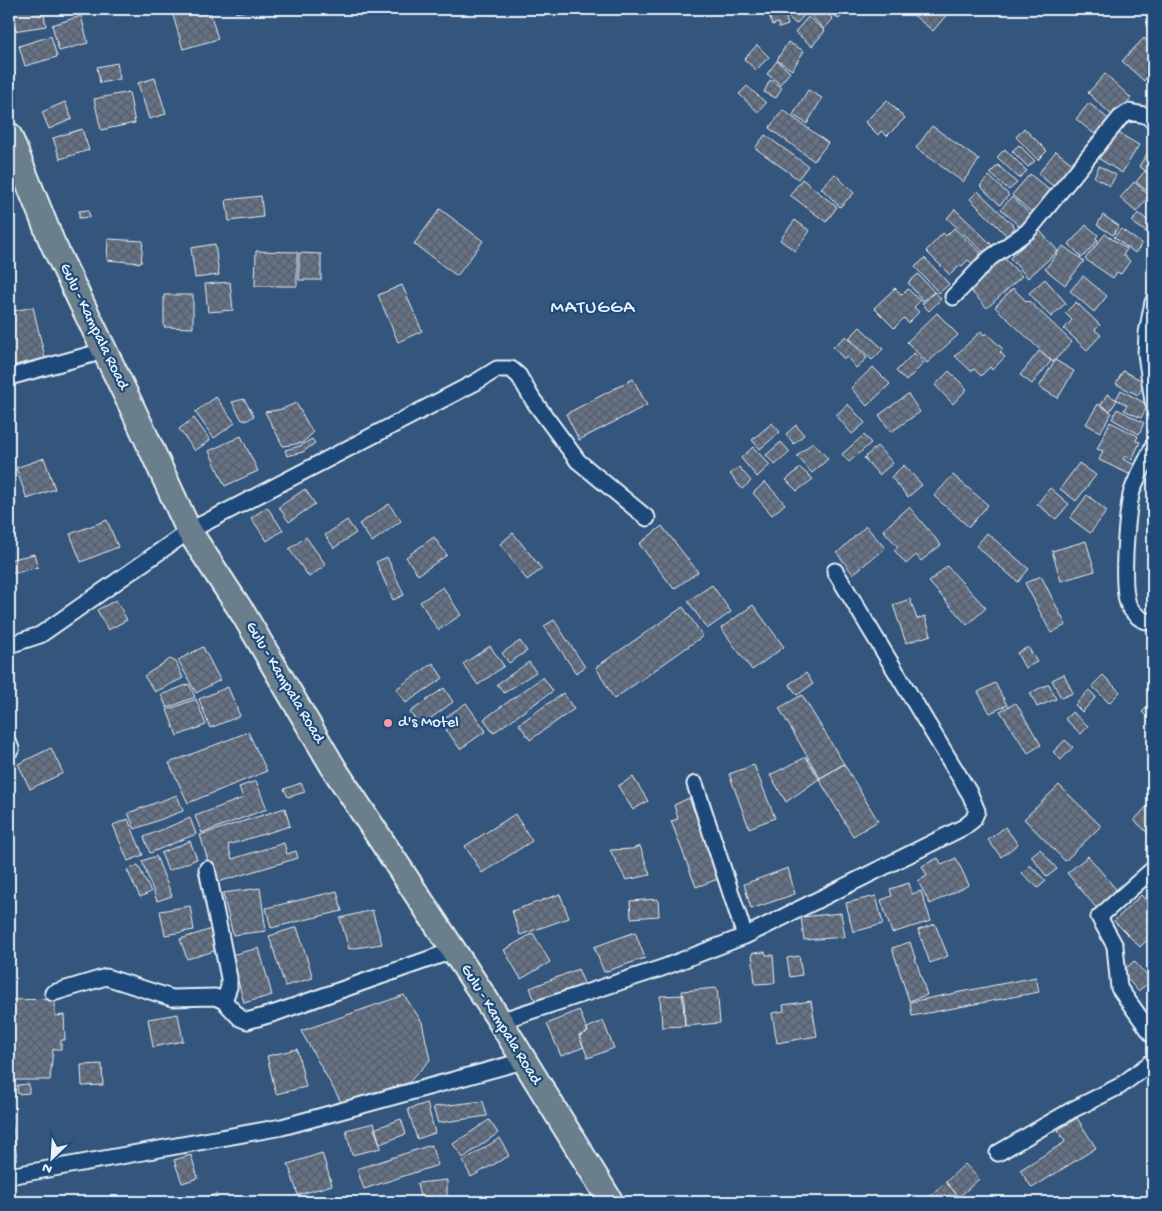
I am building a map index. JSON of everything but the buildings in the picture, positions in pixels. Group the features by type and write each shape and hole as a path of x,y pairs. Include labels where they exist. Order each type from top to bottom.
{"main road":[{"name":"Gulu - Kampala Road","path":"9,135 52,242 189,531 244,615 335,770 452,951 500,1021 611,1202"}],"street":[{"path":"954,297 990,258 1028,231 1120,118 1129,112 1145,115 1153,120"},
{"path":"1153,302 1147,333 1146,354 1153,402"},
{"path":"9,377 104,351"},
{"path":"9,645 40,635 189,531 476,382 497,369 511,369 519,376 533,400 578,461 647,518"},
{"path":"1153,446 1131,495 1124,574 1128,605 1137,617 1153,622"},
{"path":"500,1021 662,968 745,936 964,828 973,820 977,811 970,794 835,571"},
{"path":"695,784 745,936"},
{"path":"207,869 228,978 229,987 224,1001"},
{"path":"1153,869 1100,917 1115,946 1119,988 1153,1036"},
{"path":"53,993 106,977 172,998 215,997 224,1001 240,1018 246,1021 452,951"},
{"path":"9,1176 282,1127 523,1061"},
{"path":"998,1153 1072,1110 1120,1086 1153,1061"}],"place":[{"name":"d's Motel","path":"388,723"}],"district":[{"name":"MATUGGA","path":"593,308"}]}
